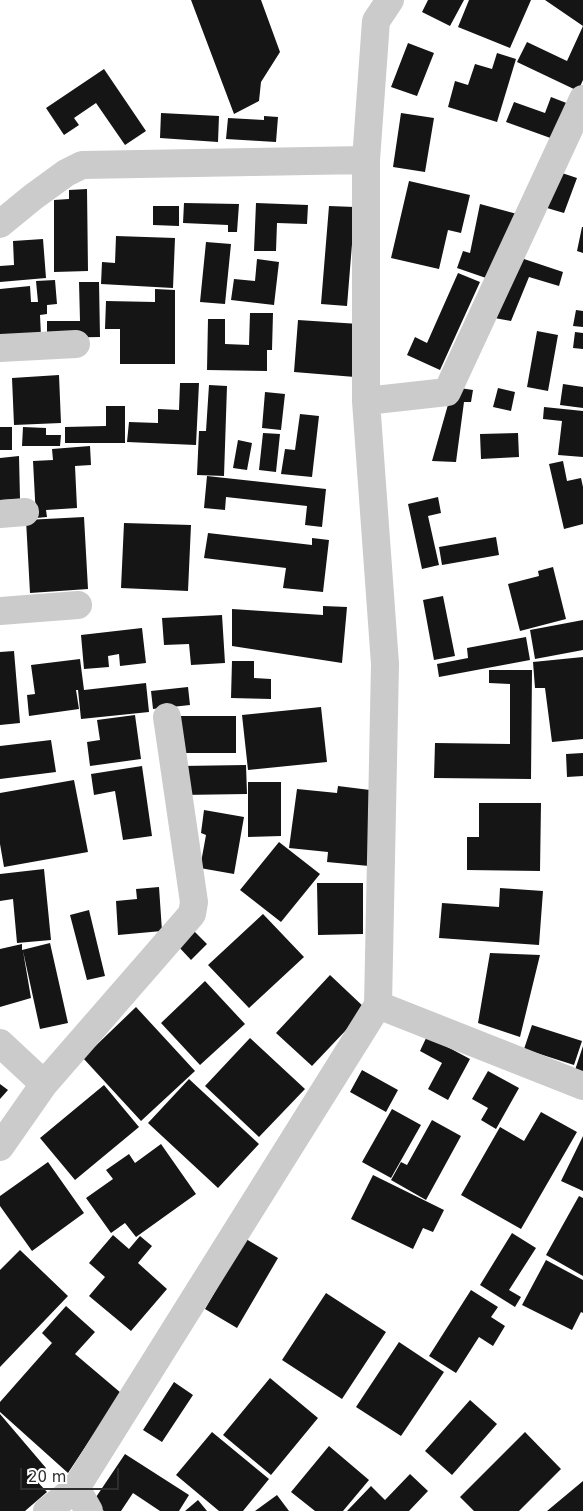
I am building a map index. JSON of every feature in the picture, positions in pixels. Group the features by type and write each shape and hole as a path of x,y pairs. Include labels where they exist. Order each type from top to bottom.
{"street":[{"path":"47,1511 82,1500 378,1005 385,664 366,401 366,160 376,21 390,0"},
{"path":"366,401 447,392 583,99"},
{"path":"0,224 66,173 82,165 366,160"},
{"path":"0,348 76,344"},
{"path":"0,611 78,605"},
{"path":"0,1147 44,1084 192,914 194,902 167,717"},
{"path":"378,1005 583,1086"},
{"path":"0,1043 44,1084"}],"building":[{"path":"191,0 261,0 280,52 261,82 259,101 234,114"},
{"path":"428,0 464,0 450,26 422,12"},
{"path":"469,0 531,0 510,48 458,27"},
{"path":"545,0 583,0 583,26"},
{"path":"583,26 583,80 578,91 517,62 527,42 567,61"},
{"path":"408,43 434,53 417,96 391,87"},
{"path":"497,53 516,59 497,122 448,107 455,81 468,85 475,64 492,69"},
{"path":"104,69 146,131 125,145 96,103 74,118 79,125 64,135 46,108"},
{"path":"551,97 569,104 556,140 506,122 514,102 545,113"},
{"path":"161,113 219,116 218,142 160,138"},
{"path":"401,113 434,118 425,172 393,167"},
{"path":"264,116 278,117 276,142 226,139 228,118 264,120"},
{"path":"559,172 577,178 564,213 547,208"},
{"path":"409,181 470,195 461,233 448,230 439,269 391,258"},
{"path":"87,189 88,271 54,272 54,200 69,199 69,190"},
{"path":"184,203 239,204 237,232 228,232 228,225 183,223"},
{"path":"256,203 308,205 307,224 277,223 276,251 254,251"},
{"path":"480,204 517,214 486,278 457,268 463,251 470,253"},
{"path":"153,206 179,206 179,226 153,225"},
{"path":"329,206 355,207 347,306 321,304"},
{"path":"583,227 583,253 577,251"},
{"path":"116,236 175,238 173,288 101,284 102,262 115,263"},
{"path":"43,239 46,278 0,282 0,266 14,265 13,241"},
{"path":"206,242 231,244 225,304 200,302"},
{"path":"518,257 563,272 559,286 529,277 511,321 489,317"},
{"path":"257,259 279,262 274,305 231,300 234,279 255,281"},
{"path":"458,273 480,282 440,370 407,355 415,337 427,343"},
{"path":"55,280 57,304 47,305 47,314 40,315 41,336 0,340 0,289 30,286 31,302 38,302 36,281"},
{"path":"79,282 99,282 100,337 47,338 47,321 80,321"},
{"path":"155,289 175,290 175,364 120,364 120,329 105,329 106,301 155,302"},
{"path":"576,310 583,311 583,327 573,326"},
{"path":"250,313 273,313 272,350 267,350 267,371 207,370 208,319 225,319 225,344 249,345"},
{"path":"298,320 359,324 355,377 294,372"},
{"path":"537,331 558,335 548,391 527,387"},
{"path":"575,332 583,333 583,349 573,348"},
{"path":"59,375 61,423 14,425 12,378"},
{"path":"180,383 199,383 196,445 127,442 129,422 158,423 158,409 179,410"},
{"path":"563,384 583,387 583,408 560,405"},
{"path":"209,385 227,386 224,476 197,475 199,431 206,431"},
{"path":"453,387 473,390 471,402 464,402 456,462 432,461"},
{"path":"498,388 515,392 511,411 493,407"},
{"path":"265,392 285,394 281,430 262,428"},
{"path":"106,406 125,406 125,443 65,443 65,427 106,426"},
{"path":"544,407 583,411 583,457 558,455 562,421 543,419"},
{"path":"300,414 319,416 312,477 281,474 285,449 295,450"},
{"path":"0,427 12,427 12,450 0,450"},
{"path":"23,427 46,428 46,435 61,435 60,446 22,446"},
{"path":"263,433 280,434 276,472 259,470"},
{"path":"518,433 519,457 481,459 480,434"},
{"path":"238,440 252,443 247,470 233,468"},
{"path":"90,446 91,465 75,466 77,508 46,510 47,517 36,518 33,461 53,460 52,449"},
{"path":"19,456 20,499 0,500 0,458"},
{"path":"563,461 567,481 581,478 583,487 583,524 564,529 549,464"},
{"path":"207,476 326,489 322,527 305,525 307,506 226,497 225,510 204,508"},
{"path":"438,497 441,513 428,516 439,565 422,569 408,504"},
{"path":"84,517 88,589 30,593 26,520"},
{"path":"124,523 191,525 188,591 121,588"},
{"path":"208,533 312,545 312,538 329,540 323,592 283,588 286,568 204,558"},
{"path":"496,537 499,555 442,565 439,547"},
{"path":"553,567 566,619 520,631 508,584 539,576 538,571"},
{"path":"443,596 455,656 434,660 423,600"},
{"path":"323,606 347,607 342,663 232,646 232,609 323,615"},
{"path":"222,615 225,663 191,665 189,644 164,645 162,618"},
{"path":"583,620 583,650 535,659 530,630"},
{"path":"142,628 146,663 120,666 119,654 108,656 109,667 84,669 81,635"},
{"path":"526,637 530,660 439,677 437,664 468,658 467,648"},
{"path":"14,651 20,723 0,725 0,652"},
{"path":"583,657 583,739 552,742 545,688 535,688 533,662"},
{"path":"80,659 84,690 146,683 149,712 81,719 78,690 76,690 79,709 29,716 27,695 35,694 31,665"},
{"path":"232,661 254,661 254,678 271,679 271,699 231,698"},
{"path":"489,670 532,670 531,779 434,778 435,743 510,744 510,684 489,683"},
{"path":"188,687 190,705 153,709 151,691"},
{"path":"321,707 327,762 248,770 242,715"},
{"path":"135,715 141,759 90,766 87,742 100,740 97,720"},
{"path":"177,716 236,716 236,753 176,753"},
{"path":"51,740 56,772 0,779 0,746"},
{"path":"583,753 583,776 567,777 566,754"},
{"path":"246,765 247,794 181,795 181,766"},
{"path":"142,766 152,836 123,840 115,791 94,795 91,774"},
{"path":"74,780 88,852 4,867 0,844 0,793"},
{"path":"248,782 281,782 281,836 248,837"},
{"path":"338,786 378,791 369,866 327,862 328,852 289,848 297,789 337,793"},
{"path":"479,803 541,803 540,871 467,870 467,837 479,837"},
{"path":"204,810 244,817 234,874 200,868 206,835 201,833"},
{"path":"279,842 320,874 281,922 240,890"},
{"path":"44,869 51,940 17,943 13,899 0,901 0,874"},
{"path":"317,883 363,883 363,934 318,935"},
{"path":"159,887 162,931 118,935 116,901 137,899 136,889"},
{"path":"500,888 543,891 539,945 439,938 442,903 499,907"},
{"path":"89,910 105,976 87,980 70,915"},
{"path":"263,914 304,957 249,1008 208,965"},
{"path":"193,930 207,944 191,960 177,945"},
{"path":"50,943 68,1023 40,1029 23,951 31,998 0,1007 0,949 22,944 22,950"},
{"path":"490,953 540,955 520,1037 478,1023"},
{"path":"330,975 366,1009 312,1066 276,1033"},
{"path":"205,981 245,1024 200,1065 161,1023"},
{"path":"136,1007 195,1071 141,1121 83,1058"},
{"path":"532,1025 582,1041 574,1065 524,1049"},
{"path":"427,1036 470,1059 448,1100 428,1089 442,1063 420,1051"},
{"path":"250,1038 305,1089 259,1137 205,1086"},
{"path":"583,1046 583,1073 575,1070"},
{"path":"362,1070 398,1090 386,1112 350,1092"},
{"path":"488,1071 519,1088 496,1129 481,1120 488,1108 472,1099"},
{"path":"189,1079 259,1144 218,1188 148,1123"},
{"path":"0,1084 8,1090 0,1099"},
{"path":"104,1085 139,1127 75,1180 40,1138"},
{"path":"392,1109 421,1125 391,1178 362,1162"},
{"path":"541,1112 577,1132 521,1229 461,1195 500,1127 524,1141"},
{"path":"432,1120 461,1136 426,1200 391,1180 401,1162 407,1165"},
{"path":"583,1136 583,1191 561,1181"},
{"path":"161,1144 196,1194 136,1237 125,1223 111,1233 86,1198 113,1179 106,1170 129,1154 135,1163"},
{"path":"48,1162 84,1213 32,1251 0,1206 0,1196"},
{"path":"373,1175 444,1210 433,1232 423,1228 413,1249 351,1219"},
{"path":"579,1196 583,1198 583,1276 546,1255"},
{"path":"512,1233 536,1248 509,1290 521,1297 515,1307 480,1285"},
{"path":"113,1235 129,1249 140,1236 152,1246 138,1263 167,1289 131,1331 89,1296 105,1277 89,1263"},
{"path":"246,1239 278,1258 237,1328 205,1309"},
{"path":"20,1250 68,1296 0,1367 0,1270"},
{"path":"546,1260 583,1280 583,1313 581,1312 572,1330 522,1305"},
{"path":"471,1290 498,1307 491,1317 505,1326 493,1346 479,1337 456,1373 429,1356"},
{"path":"326,1293 386,1332 342,1399 282,1360"},
{"path":"66,1306 95,1332 75,1354 121,1393 68,1473 0,1412 0,1402 52,1343 42,1333"},
{"path":"399,1342 444,1372 401,1436 356,1407"},
{"path":"270,1378 318,1418 271,1475 223,1435"},
{"path":"174,1382 193,1395 162,1442 143,1430"},
{"path":"470,1400 497,1424 452,1475 425,1451"},
{"path":"0,1414 46,1468 34,1478 47,1492 25,1511 0,1511"},
{"path":"212,1432 269,1479 243,1511 219,1511 176,1475"},
{"path":"525,1432 561,1469 519,1511 474,1511 460,1497"},
{"path":"329,1446 369,1480 343,1511 315,1511 291,1492"},
{"path":"125,1454 189,1495 179,1511 160,1511 133,1493 121,1511 104,1511 92,1503"},
{"path":"410,1474 428,1491 409,1511 347,1511 371,1486 385,1500"},
{"path":"583,1481 583,1511 547,1511"},
{"path":"277,1495 289,1511 255,1511"},
{"path":"198,1500 207,1511 185,1511"}]}
